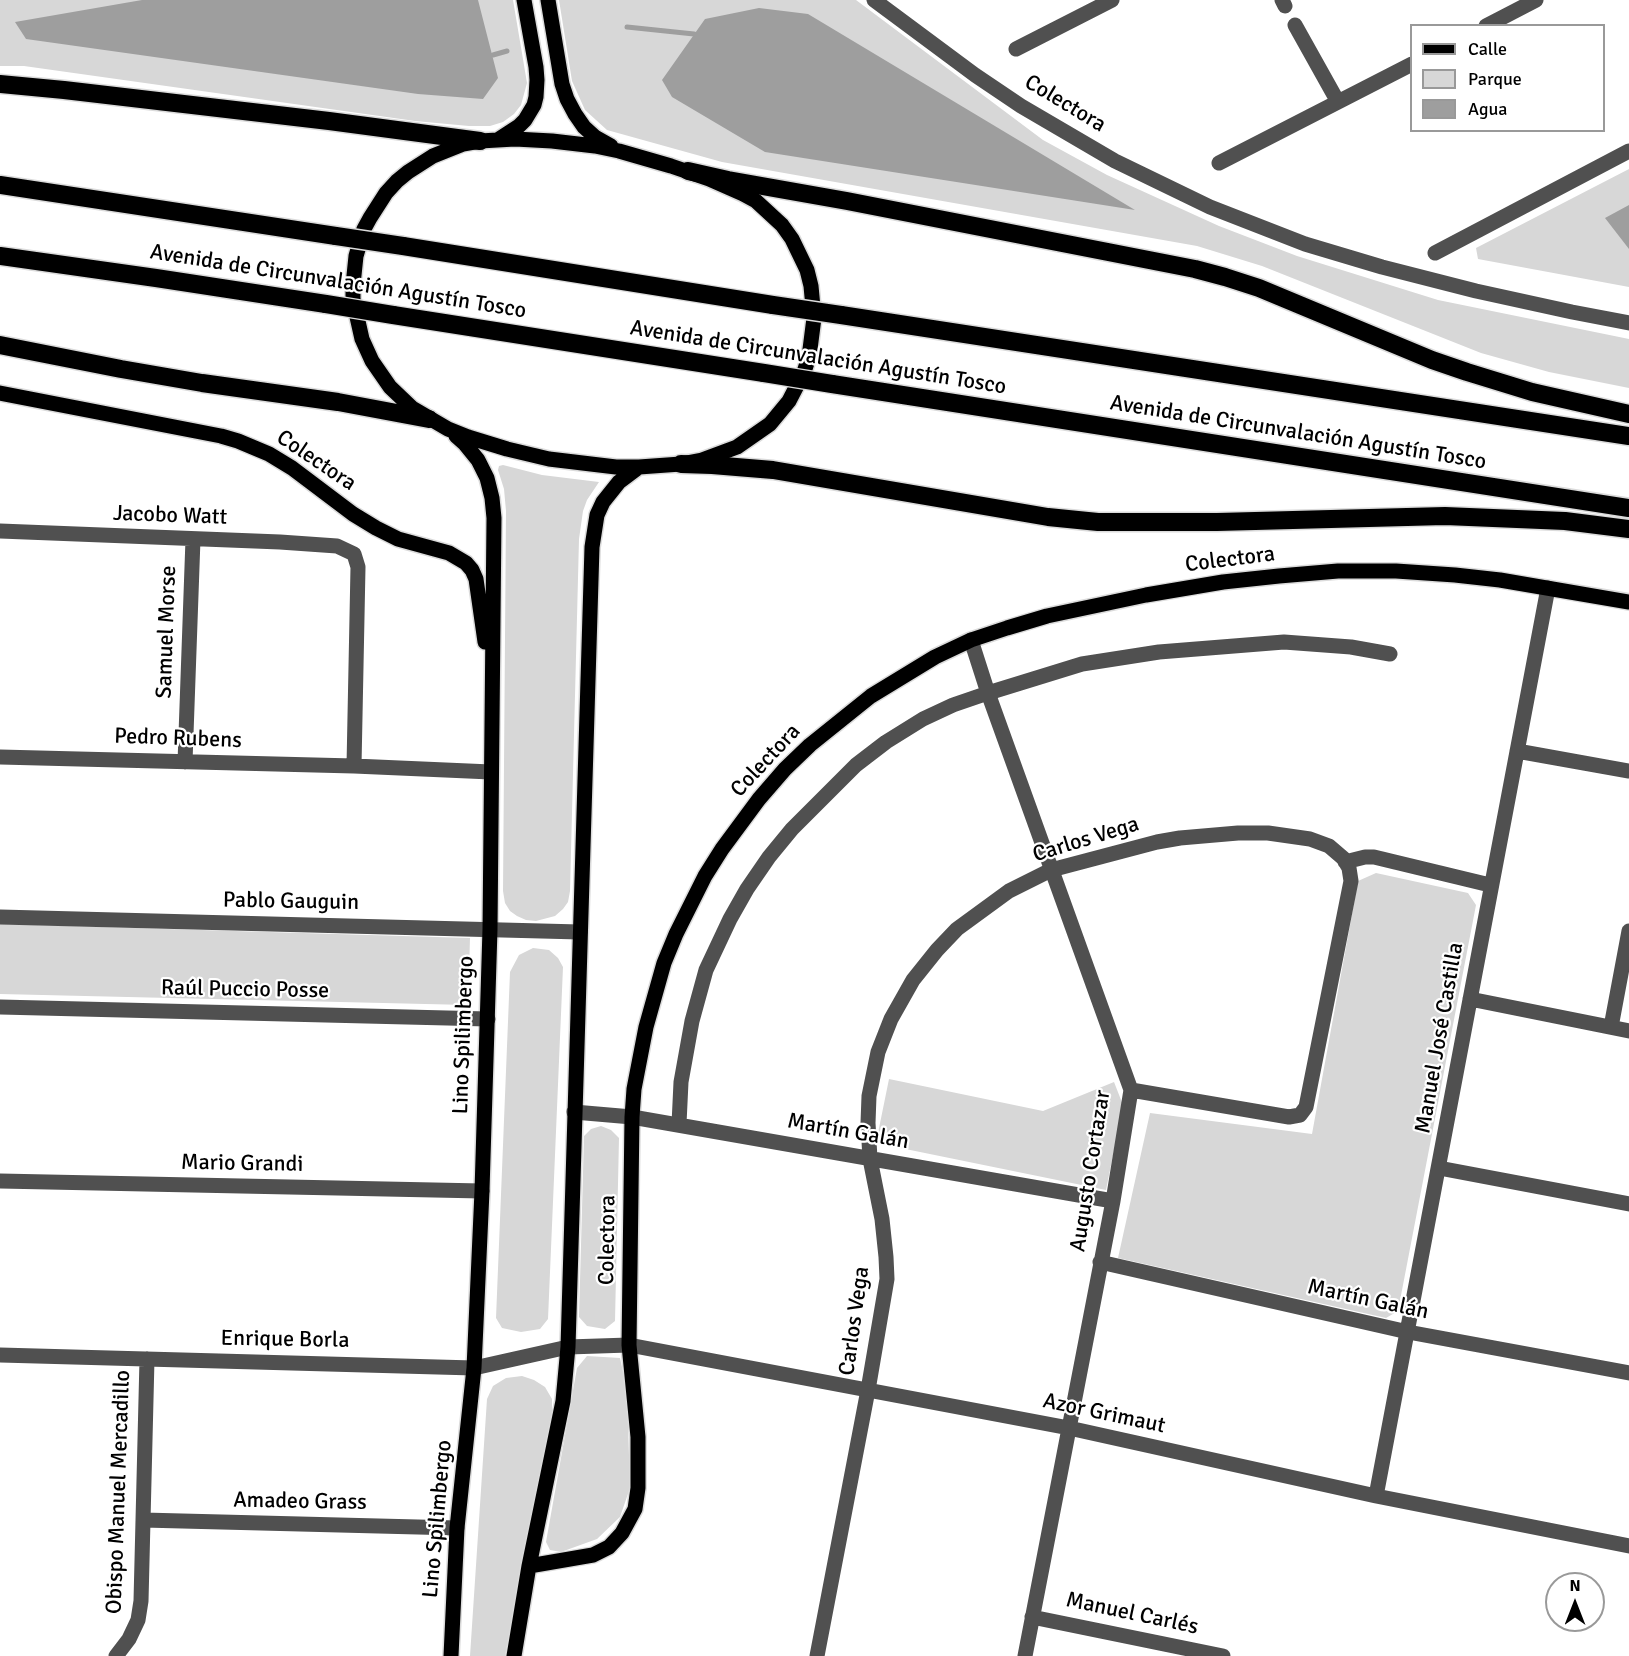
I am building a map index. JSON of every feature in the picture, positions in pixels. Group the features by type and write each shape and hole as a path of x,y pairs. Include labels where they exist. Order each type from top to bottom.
{"highway":[{"path":"0,84 488,141"},
{"path":"688,171 1195,269 1267,292 1441,363 1532,392 1629,414"},
{"name":"Avenida de Circunvalación Agustín Tosco","path":"0,185 1629,436"},
{"name":"Avenida de Circunvalación Agustín Tosco","path":"0,256 326,304 1629,508"},
{"path":"0,345 144,373 338,402 429,419"},
{"path":"681,464 773,470 1048,517 1098,522 1194,523 1446,516 1541,520 1629,529"}],"main road":[{"path":"488,141 519,126 534,105 536,67 524,0"},
{"path":"548,0 562,84 571,107 579,120 595,137 619,151"},
{"path":"488,141 552,141 619,151 688,171 743,194 756,201 782,225 792,239 807,270 814,303 814,318 809,357 804,372 797,388 781,412 770,424 737,447 702,460 639,467 549,459 487,444 448,429 412,408 390,387 367,351 358,325 353,299 356,256 364,229 386,193 414,167 433,156 463,144 488,141"},
{"name":"Colectora","path":"0,393 206,432 238,441 282,461 353,514 387,534 459,558 472,570 476,579 493,693"},
{"name":"Lino Spilimbergo","path":"448,429 478,460 487,478 494,518 488,1019 482,1191 474,1368 457,1528 451,1656"},
{"path":"514,1656 529,1566 562,1401 567,1347 592,547 597,515 611,491 624,477 639,467"},
{"name":"Colectora","path":"529,1566 593,1555 609,1547 622,1533 635,1509 638,1488 638,1437 629,1345 632,1117 634,1089 646,1027 664,963 705,876 740,823 785,769 810,745 871,696 935,657 971,640 1006,628 1094,605 1223,582 1338,572 1396,572 1500,580 1629,602"}],"street":[{"name":"Colectora","path":"874,0 975,75 1031,111 1115,160 1210,207 1305,244 1382,267 1476,291 1629,323"},
{"path":"1016,49 1112,0"},
{"path":"1490,24 1536,0"},
{"path":"1295,24 1338,102"},
{"path":"1219,163 1410,65"},
{"path":"1434,253 1629,152"},
{"name":"Jacobo Watt","path":"0,531 280,542 337,546 354,554 358,567 354,766"},
{"name":"Samuel Morse","path":"185,762 193,539"},
{"name":"Manuel José Castilla","path":"1376,1496 1548,588"},
{"name":"Augusto Cortazar","path":"971,640 1131,1090 1113,1201 1025,1656"},
{"path":"678,1125 681,1082 692,1021 706,970 730,919 769,857 792,829 856,765 886,742 923,719 953,705 1082,664 1169,651 1284,642 1351,647 1390,654"},
{"path":"1517,750 1629,771"},
{"name":"Pedro Rubens","path":"0,757 354,766 491,772"},
{"name":"Carlos Vega","path":"817,1656 887,1279 882,1219 870,1159 869,1096 878,1052 891,1019 913,980 957,929 1009,891 1051,870 1157,842 1180,838 1268,832 1310,839 1329,846 1346,862"},
{"path":"1131,1090 1289,1118 1300,1115 1306,1107 1351,881 1346,862 1374,857 1490,885"},
{"name":"Pablo Gauguin","path":"0,917 580,932"},
{"path":"1611,1027 1629,931"},
{"path":"1470,999 1629,1030"},
{"name":"Raúl Puccio Posse","path":"0,1006 488,1019"},
{"name":"Martín Galán","path":"574,1112 632,1117 1113,1201"},
{"path":"1439,1168 1629,1204"},
{"name":"Mario Grandi","path":"0,1181 482,1191"},
{"name":"Martín Galán","path":"1100,1262 1408,1332 1629,1373"},
{"name":"Azor Grimaut","path":"567,1347 629,1345 1069,1428 1376,1496 1629,1546"},
{"name":"Enrique Borla","path":"0,1355 474,1368 567,1347"},
{"name":"Obispo Manuel Mercadillo","path":"116,1656 129,1639 138,1620 141,1601 147,1359"},
{"name":"Amadeo Grass","path":"143,1520 457,1528"},
{"name":"Manuel Carlés","path":"1032,1617 1223,1656"}],"green space":[{"path":"0,0 513,0 527,83 521,105 514,114 503,122 490,126 469,126 415,121 24,66 0,66"},
{"path":"559,0 856,0 1043,140 1107,175 1219,226 1297,256 1438,300 1629,339 1629,388 1549,372 1481,353 1262,266 1197,246 722,162 607,130 585,110 572,81"},
{"path":"1629,169 1629,287 1478,259 1476,248"},
{"path":"499,466 542,475 599,482 587,500 583,511 579,539 570,891 568,902 563,909 555,916 536,921 526,920 510,911 505,903 503,891 506,511 504,489 498,470"},
{"path":"1376,873 1468,893 1476,905 1398,1311 1386,1318 1118,1258 1150,1113 1312,1134 1358,881"},
{"path":"0,924 470,938 468,1005 0,994"},
{"path":"533,948 549,950 558,958 563,967 548,1319 540,1329 521,1332 502,1328 496,1318 510,972 519,955"},
{"path":"889,1079 1043,1111 1114,1082 1123,1105 1106,1190 876,1143"},
{"path":"601,1126 611,1130 619,1138 615,1321 605,1329 587,1326 579,1317 584,1136 591,1129"},
{"path":"587,1356 620,1358 627,1390 630,1488 620,1517 597,1539 561,1552 550,1550 546,1542 577,1368"},
{"path":"522,1376 545,1387 552,1399 552,1414 505,1656 470,1656 487,1399 493,1386 506,1378"}],"water":[{"path":"142,0 478,0 498,78 483,99 418,94 26,39 15,22"},
{"path":"759,8 808,14 1135,210 765,152 672,97 662,80 705,19"},
{"path":"1629,205 1629,249 1605,218"}],"waterway":[{"path":"627,27 694,34"},
{"path":"493,55 507,51"}]}
